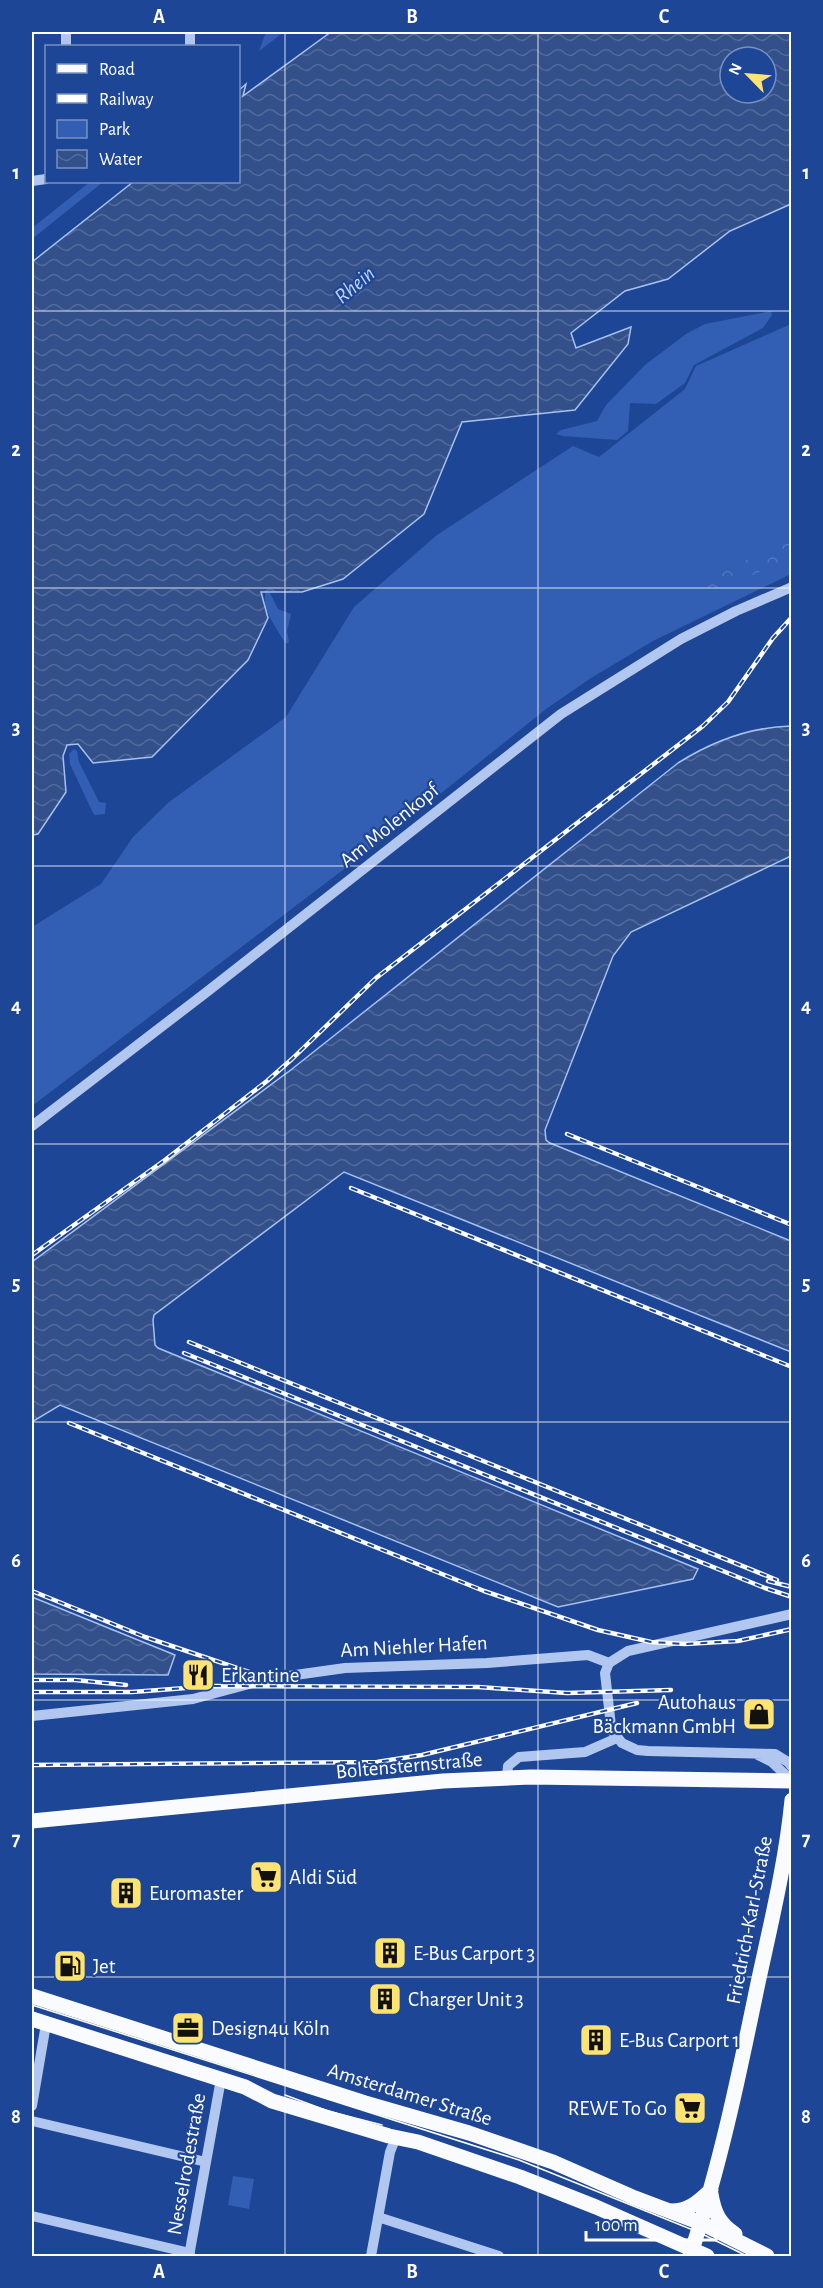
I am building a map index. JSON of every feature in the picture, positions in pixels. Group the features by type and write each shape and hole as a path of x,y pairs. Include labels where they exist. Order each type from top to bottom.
{"main road":[{"name":"Boltensternstraße","path":"32,1821 443,1781 507,1778 792,1781"},
{"name":"Friedrich-Karl-Straße","path":"691,2253 711,2190 742,2063 780,1881 792,1800"},
{"name":"Amsterdamer Straße","path":"32,1996 365,2103 469,2133 553,2162 633,2197 701,2223 764,2255"},
{"name":"Amsterdamer Straße","path":"39,2021 245,2087 272,2101 418,2142 520,2177 596,2207 691,2253 707,2256"},
{"path":"520,2177 516,2169 521,2159 542,2164 553,2162"},
{"path":"671,2211 681,2211 693,2206 711,2190"},
{"path":"711,2190 716,2215 725,2227 755,2245 764,2255"}],"street":[{"name":"Am Molenkopf","path":"32,1126 208,992 561,714 681,639 736,611 792,587"},
{"path":"792,1614 628,1651 609,1663 605,1673 611,1725 617,1738 628,1747 648,1752 775,1754 792,1767"},
{"name":"Am Niehler Hafen","path":"32,1716 193,1699 267,1678 345,1668 487,1663 588,1655 609,1663"},
{"path":"507,1778 508,1766 519,1757 585,1752 617,1738"},
{"path":"758,1755 772,1762 792,1781"},
{"path":"32,2106 39,2021"},
{"name":"Nesselrodestraße","path":"189,2255 221,2079"},
{"path":"32,2121 206,2162"},
{"path":"371,2256 390,2152 396,2137"},
{"path":"32,2216 189,2255"},
{"path":"378,2217 499,2256"}],"green space":[{"path":"266,32 284,32 259,51"},
{"path":"89,183 102,183 32,239 32,228"},
{"path":"771,311 772,315 763,328 694,365 685,383 656,404 630,403 628,431 617,440 556,434 561,430 597,421 606,405 645,365 686,334 705,324"},
{"path":"791,324 791,574 653,641 591,678 546,709 389,835 32,1106 32,927 101,884 133,837 169,802 286,717 354,607 437,535 573,446 599,457 685,389 696,366"},
{"path":"791,538 791,558 723,588 707,588 717,574"},
{"path":"266,592 270,593 278,609 291,614 287,631 289,642 286,644 265,605"},
{"path":"74,749 77,751 79,762 99,802 106,803 105,814 95,815 93,813 70,764 69,754"},
{"path":"233,2176 254,2179 249,2209 228,2205"}],"water":[{"name":"Rhein","path":"331,32 791,32 791,204 730,231 668,279 625,291 571,333 576,348 631,327 628,344 575,410 462,422 424,514 343,579 302,592 261,592 268,618 248,660 152,757 93,763 78,744 67,745 63,756 66,792 38,834 32,835 32,262 132,183 240,183 240,89 246,84 243,96"},
{"path":"791,726 791,856 631,932 613,956 545,1130 546,1140 550,1143 791,1241 791,1352 344,1172 154,1315 153,1320 155,1345 158,1348 698,1569 693,1579 558,1607 60,1405 32,1422 32,1262 292,1069 678,763 718,742 746,732"},
{"path":"32,1597 175,1655 168,1675 32,1674"}],"tram line":[{"path":"32,2005 519,2160 698,2232 747,2256"},
{"path":"285,2095 328,2111 382,2125"}],"railway":[{"path":"32,1255 165,1160 267,1081 376,978 703,726 728,702 773,638 792,617"},
{"path":"567,1134 792,1225"},
{"path":"351,1188 792,1367"},
{"path":"189,1342 777,1580"},
{"path":"184,1353 792,1597"},
{"path":"69,1423 484,1591 598,1630 651,1642 685,1644 738,1641 792,1629"},
{"path":"768,1581 792,1587"},
{"path":"32,1591 145,1637 276,1681"},
{"path":"32,1680 75,1680 126,1685"},
{"path":"32,1692 132,1692 213,1686 478,1687 567,1693 671,1690"},
{"path":"32,1765 377,1762 422,1755 637,1703"}],"place":[{"name":"Erkantine","path":"198,1675"},
{"name":"Autohaus Bäckmann GmbH","path":"759,1714"},
{"name":"Aldi Süd","path":"266,1877"},
{"name":"Euromaster","path":"126,1893"},
{"name":"E-Bus Carport 3","path":"390,1953"},
{"name":"Jet","path":"70,1966"},
{"name":"Charger Unit 3","path":"385,1999"},
{"name":"Design4u Köln","path":"188,2028"},
{"name":"E-Bus Carport 1","path":"596,2040"},
{"name":"REWE To Go","path":"690,2108"}]}
